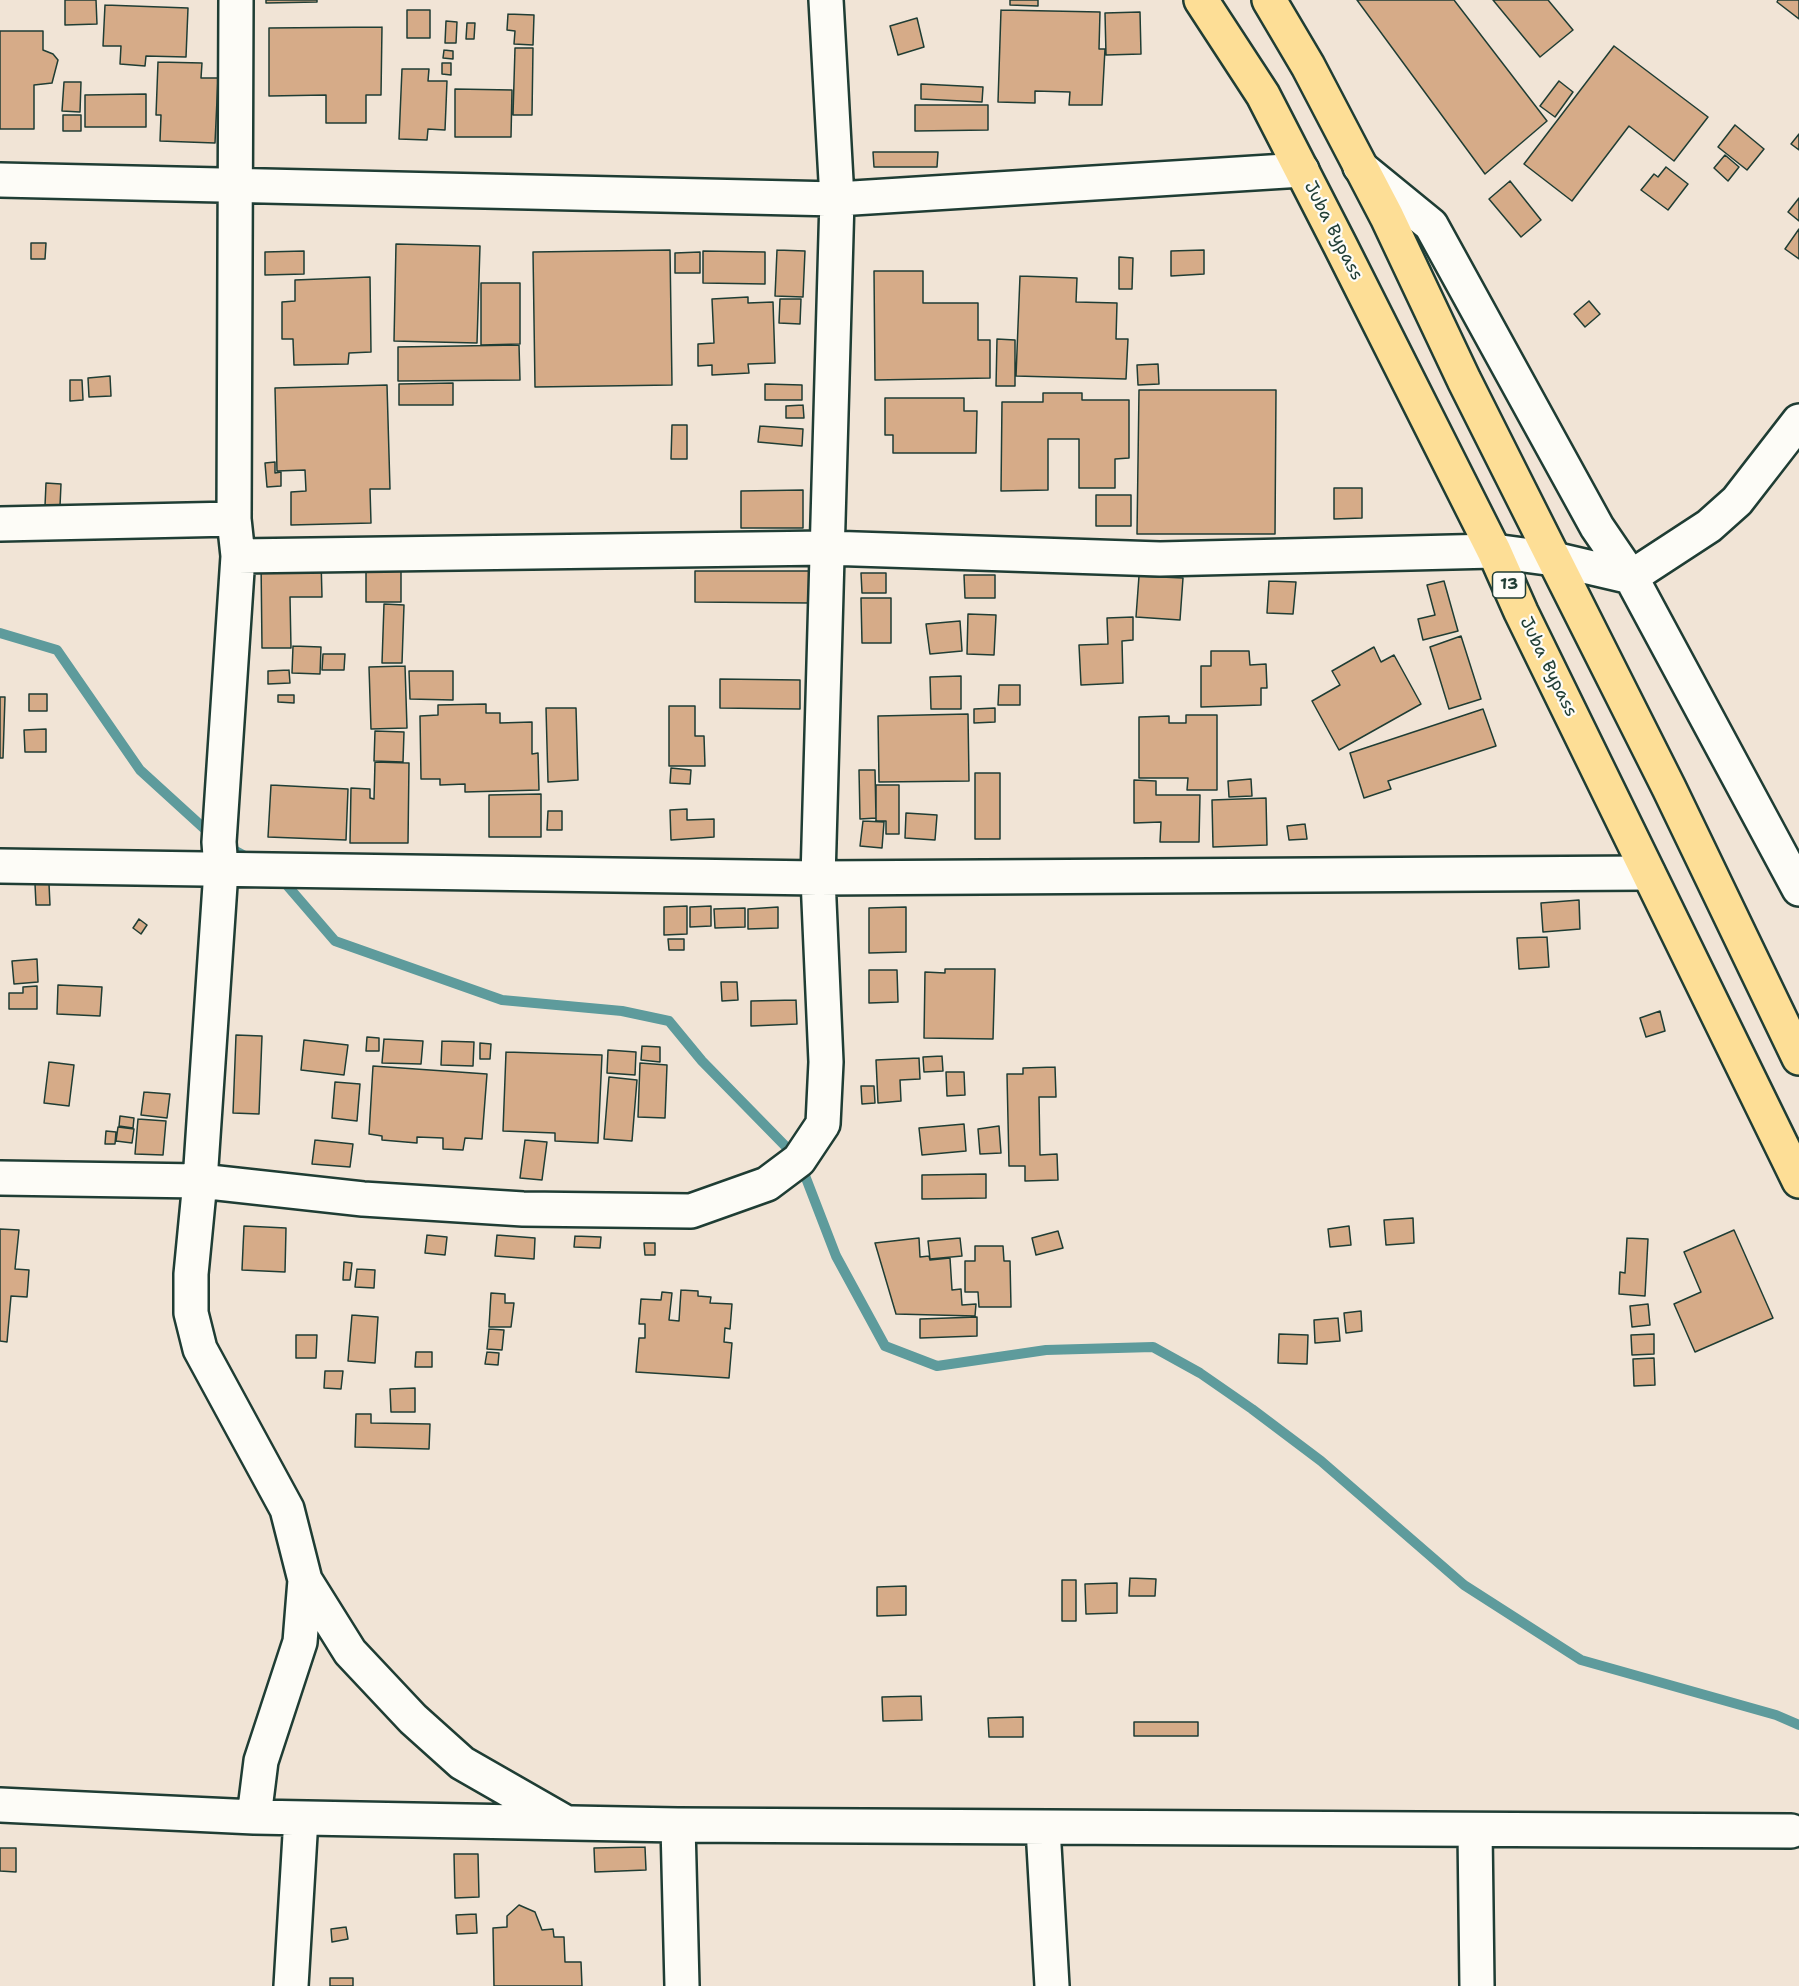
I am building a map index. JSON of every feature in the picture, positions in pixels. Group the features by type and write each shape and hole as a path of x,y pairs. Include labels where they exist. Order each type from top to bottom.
{"main road":[{"name":"Juba Bypass","path":"1201,0 1263,95 1302,170 1494,551 1799,1181"},
{"path":"1269,0 1308,66 1360,167 1669,788 1799,1058"}],"street":[{"path":"236,0 234,519 238,556 191,1313 200,1350 286,1509 305,1580 350,1652 412,1719 462,1763 566,1823"},
{"path":"0,1178 200,1181 386,1200 523,1209 691,1211 767,1184 799,1160 823,1124 826,1062 818,878 837,199 825,0"},
{"path":"1360,167 1431,225 1597,527 1631,576 1799,889"},
{"path":"0,180 837,199 1302,170"},
{"path":"238,556 826,548 1160,559 1494,551 1554,559 1631,576 1709,526 1737,501 1799,421"},
{"path":"0,524 234,519"},
{"path":"0,866 818,878 1648,873"},
{"path":"254,1817 261,1761 300,1642 305,1580"},
{"path":"0,1805 254,1817 678,1826 1791,1831"},
{"path":"291,1986 301,1818"},
{"path":"678,1826 682,1986"},
{"path":"1043,1828 1052,1986"},
{"path":"1475,1830 1477,1986"}],"building":[{"path":"65,0 96,0 97,24 65,25"},
{"path":"266,0 317,0 317,2 266,3"},
{"path":"1010,0 1038,0 1038,6 1010,5"},
{"path":"1357,0 1454,0 1547,121 1485,174"},
{"path":"1493,0 1548,0 1573,30 1540,57"},
{"path":"1778,0 1799,0 1799,19 1777,2"},
{"path":"105,5 188,8 186,57 146,56 145,66 120,64 121,46 103,46"},
{"path":"407,10 430,10 430,38 407,38"},
{"path":"1001,10 1100,12 1099,49 1105,49 1102,105 1069,105 1070,92 1035,91 1035,103 998,102"},
{"path":"1140,12 1141,54 1106,55 1105,13"},
{"path":"508,14 534,15 533,45 514,44 515,31 507,30"},
{"path":"917,18 924,47 898,55 890,26"},
{"path":"446,21 457,22 456,43 445,43"},
{"path":"467,23 475,23 474,39 466,39"},
{"path":"382,27 381,95 366,95 366,123 326,123 326,95 269,96 269,28"},
{"path":"0,31 43,31 43,50 53,54 58,60 52,83 34,85 34,129 0,129"},
{"path":"1614,46 1708,117 1674,161 1629,126 1572,201 1524,164"},
{"path":"515,48 533,48 532,115 513,115"},
{"path":"444,50 453,51 453,59 443,58"},
{"path":"158,62 202,63 201,78 218,78 215,143 160,141 161,115 156,115"},
{"path":"442,63 451,63 451,75 442,74"},
{"path":"402,69 429,69 428,81 447,81 445,130 428,129 427,140 399,139"},
{"path":"1559,81 1573,92 1555,117 1540,106"},
{"path":"64,82 81,82 80,112 62,111"},
{"path":"921,84 983,87 982,102 921,99"},
{"path":"455,89 512,90 511,137 455,137"},
{"path":"146,94 146,127 85,127 85,95"},
{"path":"915,105 988,105 988,130 915,131"},
{"path":"63,115 81,115 81,131 63,131"},
{"path":"1735,125 1764,149 1747,170 1718,147"},
{"path":"1799,134 1799,150 1791,144"},
{"path":"873,152 938,152 937,167 874,167"},
{"path":"1725,155 1739,167 1728,181 1714,168"},
{"path":"1666,167 1688,184 1668,210 1641,190 1654,174 1658,177"},
{"path":"1510,181 1541,220 1521,237 1489,199"},
{"path":"1799,198 1799,221 1788,212"},
{"path":"1799,229 1799,259 1785,249"},
{"path":"31,243 46,243 45,259 31,259"},
{"path":"396,244 480,246 477,343 394,341"},
{"path":"670,250 672,385 535,387 533,252"},
{"path":"777,250 805,251 803,297 775,296"},
{"path":"1204,250 1204,274 1171,276 1171,251"},
{"path":"304,251 304,274 265,275 265,252"},
{"path":"703,251 765,252 765,284 703,283"},
{"path":"700,252 700,273 675,273 675,253"},
{"path":"1119,257 1133,258 1132,289 1119,289"},
{"path":"874,271 923,271 923,303 978,303 978,340 990,340 990,378 875,380"},
{"path":"1020,276 1077,278 1076,302 1117,303 1116,339 1128,339 1126,379 1016,376"},
{"path":"370,277 371,352 349,353 348,364 294,365 293,339 282,339 282,302 295,301 295,280"},
{"path":"481,283 520,283 520,344 481,345"},
{"path":"748,297 748,303 773,302 775,363 748,364 749,373 712,375 712,365 698,366 698,344 714,343 712,299"},
{"path":"780,299 801,299 800,324 779,323"},
{"path":"1589,301 1600,314 1585,327 1574,314"},
{"path":"997,339 1015,340 1015,386 996,386"},
{"path":"519,345 520,380 398,381 398,347"},
{"path":"1158,364 1159,384 1138,385 1137,365"},
{"path":"110,376 111,396 89,397 88,378"},
{"path":"70,380 82,380 83,400 70,401"},
{"path":"453,383 453,405 399,405 399,384"},
{"path":"765,384 802,385 802,400 765,400"},
{"path":"387,385 390,489 370,489 371,523 291,525 291,492 306,491 305,470 277,471 275,388"},
{"path":"1139,390 1276,390 1275,534 1137,534"},
{"path":"1043,393 1082,393 1082,400 1129,400 1129,458 1115,459 1115,488 1079,488 1079,439 1048,439 1048,490 1001,491 1002,402 1043,402"},
{"path":"885,398 964,398 964,411 977,411 976,453 893,453 893,435 885,435"},
{"path":"803,405 804,418 786,418 786,406"},
{"path":"672,425 687,425 687,459 671,459"},
{"path":"760,426 803,429 802,446 758,442"},
{"path":"275,462 275,473 281,472 281,486 267,487 265,463"},
{"path":"46,483 61,484 60,506 45,506"},
{"path":"1334,488 1362,488 1362,518 1334,519"},
{"path":"803,490 803,528 741,528 741,491"},
{"path":"1096,495 1131,495 1131,526 1096,526"},
{"path":"321,559 322,597 290,597 291,648 262,648 261,560"},
{"path":"366,564 401,564 401,602 366,602"},
{"path":"695,571 811,571 811,603 695,602"},
{"path":"861,573 886,573 886,593 862,593"},
{"path":"964,575 995,575 995,598 965,598"},
{"path":"1139,576 1183,578 1180,620 1136,617"},
{"path":"1269,581 1296,582 1293,614 1267,613"},
{"path":"1444,581 1458,631 1423,640 1418,619 1435,615 1427,585"},
{"path":"861,598 891,598 891,643 862,643"},
{"path":"384,604 404,605 402,663 382,663"},
{"path":"968,614 996,615 994,655 967,654"},
{"path":"1133,617 1133,640 1122,641 1123,683 1081,685 1079,645 1108,644 1107,618"},
{"path":"960,621 962,651 930,654 926,624"},
{"path":"1461,636 1481,699 1449,709 1430,647"},
{"path":"293,646 321,647 320,674 292,673"},
{"path":"1374,647 1381,662 1394,655 1421,704 1339,750 1312,701 1340,685 1332,671"},
{"path":"1211,651 1249,651 1250,665 1266,664 1267,688 1261,688 1261,705 1201,707 1201,666 1211,666"},
{"path":"323,654 345,654 344,670 322,670"},
{"path":"405,666 407,728 371,729 369,667"},
{"path":"289,670 290,683 268,684 268,671"},
{"path":"409,671 453,671 453,700 410,699"},
{"path":"961,676 961,709 931,709 930,677"},
{"path":"720,679 800,680 800,709 720,708"},
{"path":"999,685 1020,685 1020,705 998,705"},
{"path":"29,694 47,694 47,711 29,711"},
{"path":"278,695 294,695 294,703 278,702"},
{"path":"0,697 5,697 3,758 0,758"},
{"path":"486,704 486,713 500,713 500,723 532,722 532,754 538,753 539,790 465,792 465,784 440,785 440,779 421,779 420,716 438,715 438,705"},
{"path":"669,706 695,706 695,736 704,736 705,766 669,766"},
{"path":"546,708 576,708 578,780 548,782"},
{"path":"995,708 995,722 974,723 974,709"},
{"path":"1483,709 1496,746 1388,781 1391,789 1364,798 1350,753"},
{"path":"968,714 969,781 879,782 878,716"},
{"path":"1186,715 1217,715 1217,790 1187,790 1188,778 1139,778 1139,717 1169,716 1169,723 1186,723"},
{"path":"46,729 46,752 25,752 24,730"},
{"path":"375,731 404,732 403,762 374,761"},
{"path":"375,762 409,763 408,843 350,843 351,788 370,789 370,798 374,799"},
{"path":"671,768 691,770 690,784 670,783"},
{"path":"859,770 875,770 876,818 860,819"},
{"path":"975,773 1000,773 1000,839 975,839"},
{"path":"1251,779 1252,796 1229,797 1228,781"},
{"path":"1134,780 1156,781 1156,795 1200,795 1199,842 1160,842 1161,822 1134,823"},
{"path":"271,785 348,789 346,840 268,837"},
{"path":"876,785 899,785 899,834 886,834 886,821 876,821"},
{"path":"541,794 541,837 489,837 489,795"},
{"path":"1266,798 1267,845 1213,847 1212,800"},
{"path":"687,809 687,820 714,819 714,837 671,840 670,810"},
{"path":"548,811 562,811 562,830 547,830"},
{"path":"906,813 937,815 935,840 905,838"},
{"path":"863,821 884,822 882,848 860,846"},
{"path":"1305,824 1307,839 1289,840 1287,826"},
{"path":"35,884 49,884 50,905 36,905"},
{"path":"1579,900 1580,929 1543,932 1541,903"},
{"path":"687,906 687,934 664,935 664,907"},
{"path":"711,906 711,926 690,927 690,907"},
{"path":"778,907 778,928 748,929 748,909"},
{"path":"906,907 906,952 869,953 869,908"},
{"path":"745,908 745,927 715,928 714,909"},
{"path":"139,919 147,925 141,934 133,928"},
{"path":"1547,937 1549,967 1519,969 1517,938"},
{"path":"668,939 684,939 684,950 669,950"},
{"path":"37,959 38,982 14,984 12,961"},
{"path":"945,969 995,969 993,1039 924,1038 925,972 945,973"},
{"path":"869,970 897,970 898,1002 869,1003"},
{"path":"721,982 737,982 738,1000 722,1001"},
{"path":"58,985 102,987 100,1016 57,1014"},
{"path":"37,986 37,1009 9,1009 9,993 23,993 23,987"},
{"path":"796,1000 797,1024 751,1026 751,1001"},
{"path":"1660,1011 1665,1031 1646,1037 1640,1018"},
{"path":"236,1035 262,1036 259,1114 233,1113"},
{"path":"367,1037 379,1038 379,1051 366,1051"},
{"path":"384,1039 423,1041 421,1064 382,1063"},
{"path":"304,1040 348,1045 344,1075 301,1070"},
{"path":"442,1041 474,1042 473,1066 441,1065"},
{"path":"480,1043 491,1044 490,1059 480,1059"},
{"path":"642,1046 660,1047 660,1062 641,1060"},
{"path":"608,1050 636,1052 635,1075 607,1073"},
{"path":"506,1052 602,1055 598,1143 555,1141 555,1133 503,1131"},
{"path":"942,1056 943,1071 924,1072 923,1057"},
{"path":"919,1058 920,1079 900,1080 901,1101 878,1103 876,1060"},
{"path":"49,1062 74,1065 69,1106 44,1103"},
{"path":"640,1063 667,1065 665,1118 638,1117"},
{"path":"373,1066 487,1074 482,1139 465,1138 463,1150 443,1149 443,1138 417,1137 417,1143 382,1140 382,1136 369,1134"},
{"path":"1055,1067 1056,1097 1039,1097 1040,1155 1057,1154 1058,1180 1025,1181 1025,1166 1009,1166 1007,1074 1023,1074 1023,1068"},
{"path":"946,1072 964,1072 965,1095 947,1096"},
{"path":"609,1077 637,1080 632,1141 604,1139"},
{"path":"335,1082 360,1084 357,1121 332,1118"},
{"path":"861,1086 874,1086 875,1103 862,1104"},
{"path":"144,1092 170,1094 167,1118 141,1115"},
{"path":"120,1116 134,1118 133,1128 119,1126"},
{"path":"138,1119 166,1121 163,1155 135,1154"},
{"path":"964,1124 966,1151 922,1155 919,1128"},
{"path":"999,1126 1001,1153 980,1154 978,1129"},
{"path":"118,1127 134,1129 132,1143 116,1141"},
{"path":"106,1131 116,1132 115,1144 105,1144"},
{"path":"315,1140 353,1144 350,1167 312,1164"},
{"path":"525,1140 547,1142 542,1180 520,1178"},
{"path":"986,1174 986,1198 922,1199 922,1175"},
{"path":"1413,1218 1414,1243 1386,1245 1384,1220"},
{"path":"244,1226 286,1228 285,1272 242,1270"},
{"path":"1349,1226 1351,1245 1330,1247 1328,1229"},
{"path":"0,1229 19,1230 15,1269 29,1270 27,1297 11,1296 7,1342 0,1341"},
{"path":"1734,1230 1773,1318 1695,1352 1674,1304 1701,1292 1684,1252"},
{"path":"1058,1231 1063,1248 1036,1255 1032,1238"},
{"path":"427,1235 447,1237 445,1255 425,1253"},
{"path":"497,1235 535,1238 534,1259 495,1256"},
{"path":"575,1236 601,1237 600,1248 574,1247"},
{"path":"919,1238 920,1257 929,1256 930,1260 950,1258 952,1290 961,1289 962,1305 976,1304 975,1316 896,1314 875,1243"},
{"path":"960,1238 962,1256 930,1259 928,1241"},
{"path":"1627,1238 1648,1239 1645,1296 1619,1294 1620,1272 1625,1273"},
{"path":"644,1243 655,1243 655,1255 645,1255"},
{"path":"975,1246 1003,1246 1004,1261 1010,1261 1011,1307 979,1307 978,1292 965,1292 965,1261 975,1261"},
{"path":"344,1262 352,1263 350,1280 343,1280"},
{"path":"357,1269 375,1270 374,1288 355,1287"},
{"path":"681,1290 698,1291 698,1296 711,1297 710,1303 732,1304 730,1329 725,1328 724,1342 732,1343 729,1378 636,1372 639,1338 645,1338 645,1324 639,1324 641,1299 661,1300 662,1292 672,1293 669,1320 679,1321"},
{"path":"491,1293 505,1294 505,1303 514,1303 511,1327 489,1327"},
{"path":"1648,1304 1650,1325 1632,1327 1630,1306"},
{"path":"1361,1311 1362,1331 1346,1333 1344,1313"},
{"path":"352,1315 378,1317 375,1363 348,1361"},
{"path":"977,1317 977,1336 920,1338 920,1319"},
{"path":"1338,1318 1340,1341 1315,1343 1314,1320"},
{"path":"489,1329 504,1330 502,1350 487,1349"},
{"path":"1279,1334 1308,1335 1307,1364 1278,1363"},
{"path":"1654,1334 1654,1354 1632,1355 1631,1335"},
{"path":"296,1335 317,1335 316,1358 296,1358"},
{"path":"416,1352 432,1352 432,1367 415,1367"},
{"path":"487,1352 499,1353 498,1365 485,1364"},
{"path":"1654,1358 1655,1385 1634,1386 1633,1359"},
{"path":"325,1371 343,1371 341,1389 324,1388"},
{"path":"415,1388 415,1412 391,1412 390,1389"},
{"path":"356,1414 371,1414 371,1423 430,1424 429,1449 355,1447"},
{"path":"1130,1578 1156,1579 1155,1596 1129,1596"},
{"path":"1062,1580 1076,1580 1076,1621 1062,1621"},
{"path":"1117,1583 1117,1613 1086,1614 1085,1584"},
{"path":"906,1586 906,1615 877,1616 877,1587"},
{"path":"921,1696 922,1720 883,1721 882,1697"},
{"path":"1023,1717 1023,1737 989,1737 988,1718"},
{"path":"1134,1722 1198,1722 1198,1736 1134,1736"},
{"path":"645,1847 646,1870 595,1872 594,1848"},
{"path":"0,1848 16,1848 16,1872 0,1871"},
{"path":"454,1854 478,1854 479,1897 455,1898"},
{"path":"519,1905 535,1912 542,1930 553,1929 554,1937 564,1937 565,1962 581,1962 582,1986 494,1986 493,1928 507,1927 507,1916"},
{"path":"476,1914 477,1933 457,1934 456,1915"},
{"path":"346,1927 348,1939 332,1942 331,1929"},
{"path":"330,1978 353,1978 353,1986 330,1986"}],"waterway":[{"path":"0,633 57,650 140,770 219,842 250,859"},
{"path":"279,876 335,941 502,1000 622,1011 669,1021 702,1061 799,1160 836,1256 885,1346 937,1366 1046,1350 1153,1347 1200,1373 1321,1461 1464,1585 1581,1660 1776,1715 1799,1725"}]}
